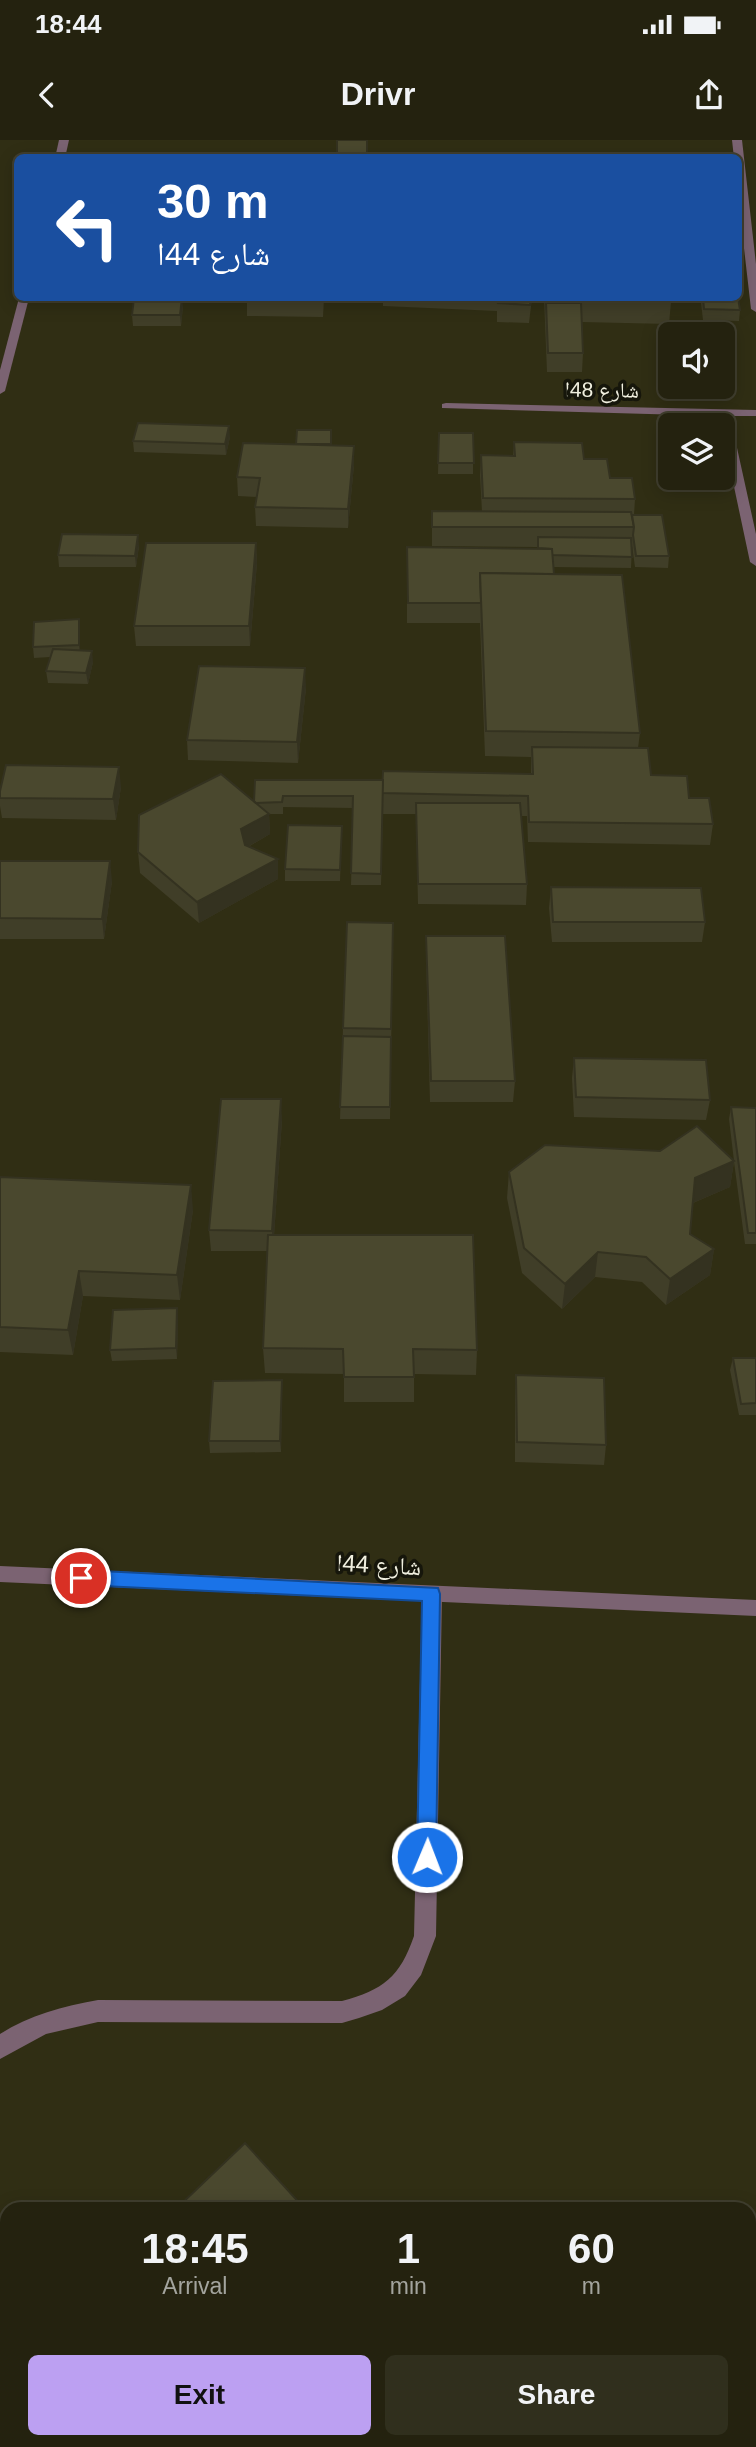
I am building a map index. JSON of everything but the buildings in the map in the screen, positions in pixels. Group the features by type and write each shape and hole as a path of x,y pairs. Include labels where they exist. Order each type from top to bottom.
{"street":[{"path":"742,184 756,309"},
{"path":"0,390 23,301"},
{"name":"شارع 48ا","path":"446,406 756,413"},
{"path":"724,412 756,562"},
{"name":"شارع 44ا","path":"0,1574 756,1608"},
{"path":"0,2048 27,2029 61,2016 98,2011 342,2012 372,2004 399,1987 417,1964 425,1936 432,1594"}],"route":[{"path":"81,1578 432,1594 427,1857"}]}
